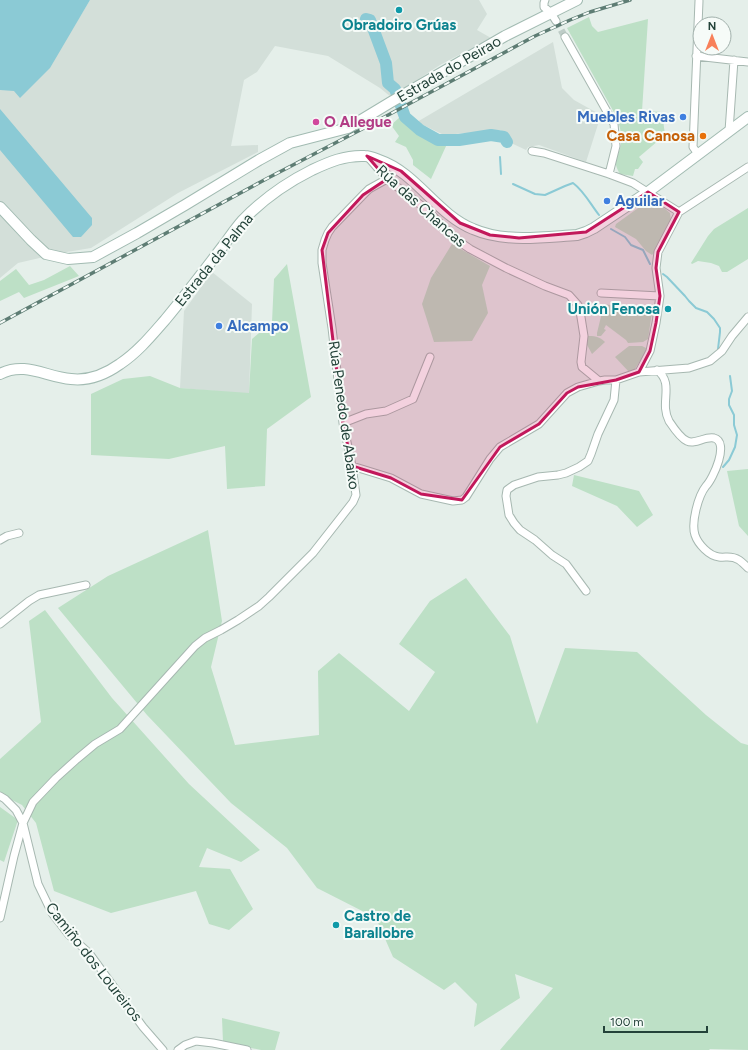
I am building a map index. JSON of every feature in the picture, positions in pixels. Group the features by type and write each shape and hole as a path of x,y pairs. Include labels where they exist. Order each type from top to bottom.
{"street":[{"path":"545,0 544,7 554,17"},
{"name":"Estrada do Peirao","path":"0,207 46,254 68,260 93,257 137,233 290,143 348,128 505,36 554,17 577,0"},
{"path":"698,16 699,1"},
{"path":"565,37 614,124 616,146 609,174"},
{"path":"698,154 693,147 696,56 748,62"},
{"path":"729,131 734,60"},
{"name":"Estrada da Palma","path":"0,374 13,369 22,369 70,380 97,376 114,368 131,356 147,341 174,310 241,222 268,197 298,177 331,161 348,157 367,156 384,162 401,171 460,222 473,229 490,235 519,238 577,235 586,232 603,222 648,192 748,117"},
{"path":"532,151 544,152 633,183 679,212"},
{"name":"Rúa das Chancas","path":"367,156 387,179 426,209 454,238 470,250 545,286 569,295 578,305 580,311 584,336 581,362 582,366 599,381"},
{"path":"639,372 650,351 656,323 660,296 656,268 658,252 679,212 748,167"},
{"name":"Rúa Penedo de Abaixo","path":"0,918 23,823 34,802 56,778 95,744 120,729 195,646 205,638 227,627 259,606 269,597 313,553 353,502 356,496 352,466 343,423 332,328 322,264 322,250 328,233 332,227 363,195 387,179"},
{"path":"601,293 660,296"},
{"path":"352,466 391,478 422,494 453,501 462,500 466,497 486,465 500,447 539,424 567,393 578,387 599,381 616,380 639,372 689,368 710,361 722,351 748,317"},
{"path":"343,423 366,414 386,411 413,398 430,356"},
{"path":"657,370 662,374 666,383 665,409 669,420 677,432 689,442 715,438 720,444 720,455 717,468 710,482 699,498 694,527 695,535 708,553 720,558 731,557 740,560 748,568"},
{"path":"586,591 566,564 520,530 514,523 509,515 506,496 507,490 514,485 538,477 562,474 579,467 588,461 598,434 614,400 616,380"},
{"path":"0,540 7,536 19,533"},
{"path":"0,624 39,595 86,585"},
{"name":"Camiño dos Loureiros","path":"0,796 16,810 23,823 38,884 52,913 69,935 89,953 140,1022 163,1050"},
{"path":"178,1050 185,1045 196,1041 246,1050"}],"highlighted area":[{"path":"367,156 401,171 460,223 490,235 519,238 586,232 648,192 679,212 658,252 656,268 660,296 656,323 650,351 639,372 616,380 578,387 567,393 539,424 500,447 462,500 421,494 391,478 352,466 343,423 322,250 328,233 363,195 387,179"}],"shaded area":[{"path":"90,0 479,0 487,14 477,30 491,38 440,65 391,97 380,88 328,56 275,46 257,72 244,80 231,146 258,145 258,152 178,193 91,248 18,263 0,278 0,90 73,28"},
{"path":"553,42 562,88 574,100 601,115 586,162 539,145 528,147 526,150 509,142 501,130 444,135 417,122"},
{"path":"212,272 252,304 249,394 180,388 184,311"}],"green space":[{"path":"589,17 592,26 598,32 648,19 642,111 662,112 665,135 639,157 643,162 638,169 635,169 633,176 620,174 617,169 616,159 621,140 616,116 567,28"},
{"path":"400,117 423,137 447,144 431,179 413,165 413,160 406,147 395,142 399,136 391,125"},
{"path":"652,198 670,213 671,220 657,249 652,255 646,251 636,239 615,227 616,224"},
{"path":"748,208 748,259 727,272 722,272 719,266 711,263 698,261 692,264 691,263 714,229"},
{"path":"452,244 490,266 482,285 488,313 472,341 434,342 422,304 431,278"},
{"path":"287,264 311,397 267,429 265,486 227,489 225,446 169,459 91,455 91,394 123,379 150,376 180,388 249,393 252,339 272,322 274,279"},
{"path":"70,266 79,276 24,298 19,292 0,301 0,281 16,269 29,285 44,280"},
{"path":"604,304 652,312 648,339 643,342 628,343 606,325 604,329 606,330 601,336 597,336"},
{"path":"586,336 596,337 605,342 592,354 585,341"},
{"path":"629,346 642,346 646,348 646,351 635,369 630,373 615,357"},
{"path":"748,469 748,536 739,526 727,471"},
{"path":"574,475 639,491 653,515 637,527 617,506 572,486"},
{"path":"208,530 222,621 211,667 235,745 319,735 318,671 339,653 409,711 435,672 399,644 430,601 466,578 510,636 537,724 565,648 637,652 706,715 741,743 748,745 748,1050 500,1050 553,988 515,974 520,998 474,1027 477,1004 455,982 444,990 393,957 376,918 317,888 287,848 231,803 147,715 58,608 108,576"},
{"path":"45,610 112,698 189,784 260,850 241,862 207,848 199,867 230,869 253,909 229,930 209,924 196,891 111,913 54,891 36,823 22,805 0,794 0,759 41,722 29,621"},
{"path":"0,807 18,820 4,862 0,860"},
{"path":"222,1018 280,1032 275,1050 261,1050 223,1042"}],"water":[{"path":"0,0 90,0 50,68 20,98 14,91 0,90"},
{"path":"0,109 92,218 92,225 81,237 73,237 0,150"}],"waterway":[{"path":"366,19 370,20 386,63 388,83 395,89 405,117 420,130 438,140 459,140 491,135 504,137 507,142"},
{"path":"500,157 501,174"},
{"path":"513,184 535,194 545,195 573,183 584,194 599,215"},
{"path":"611,229 625,237 631,245 643,250 650,264"},
{"path":"663,274 696,308 707,312 714,319 720,328 718,349"},
{"path":"723,467 729,460 735,447 737,435 734,425 734,415 729,405 729,399 732,391 730,376"}],"tunnel":[{"path":"556,21 565,37"}],"railway":[{"path":"0,323 535,36 590,12 630,0"}],"place":[{"name":"Obradoiro Grúas","path":"399,10"},
{"name":"Muebles Rivas","path":"683,117"},
{"name":"O Allegue","path":"316,122"},
{"name":"Casa Canosa","path":"703,136"},
{"name":"Aguilar","path":"607,201"},
{"name":"Unión Fenosa","path":"668,309"},
{"name":"Alcampo","path":"219,326"},
{"name":"Castro de Barallobre","path":"336,925"}]}
